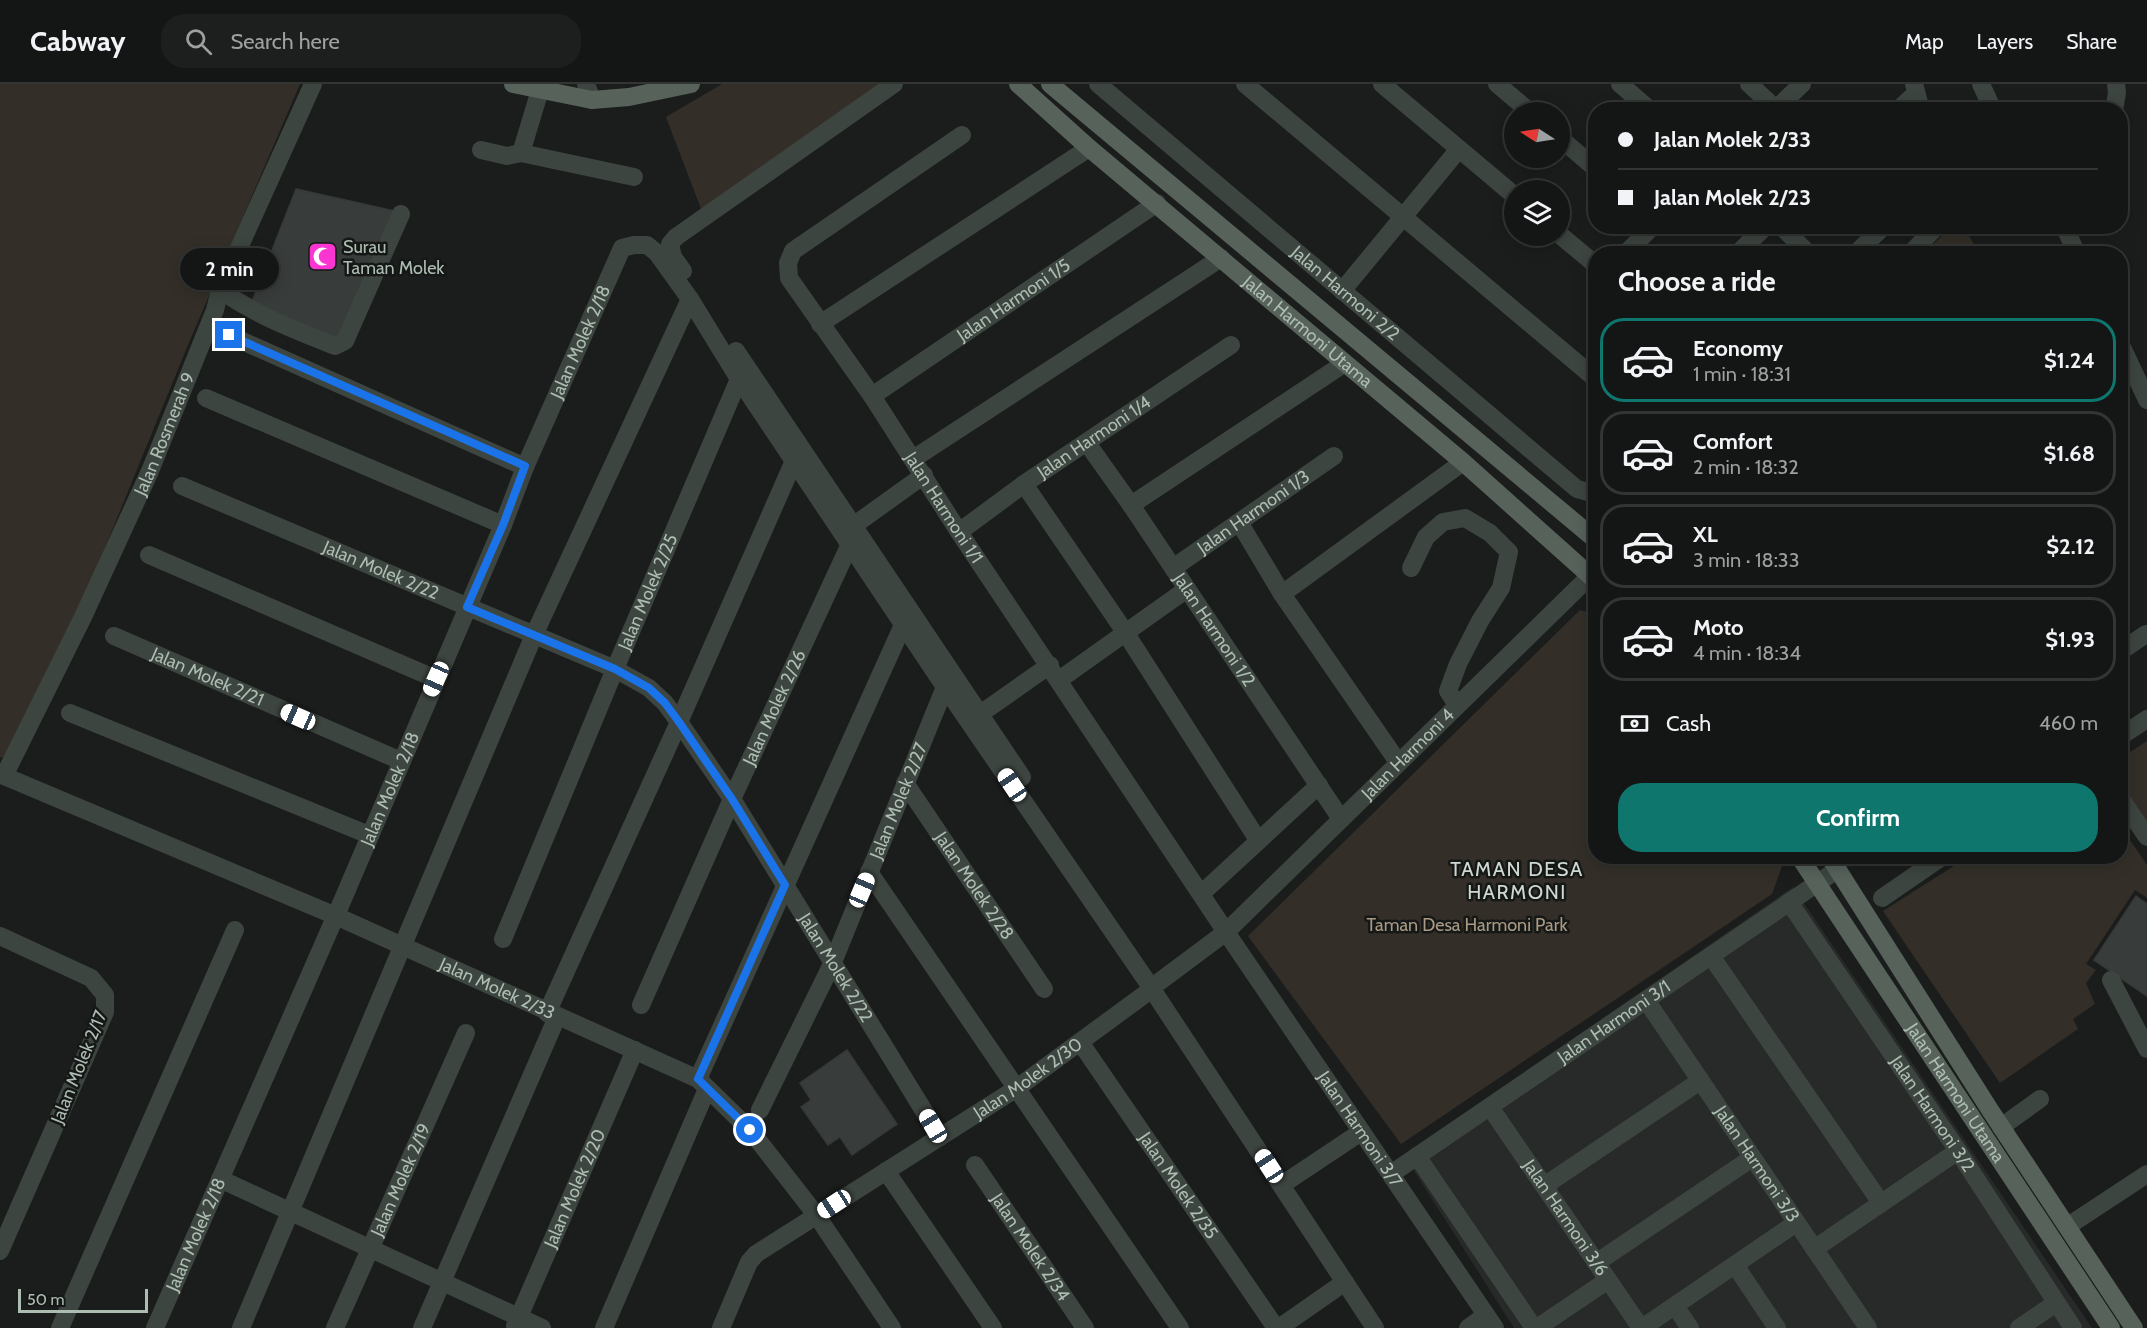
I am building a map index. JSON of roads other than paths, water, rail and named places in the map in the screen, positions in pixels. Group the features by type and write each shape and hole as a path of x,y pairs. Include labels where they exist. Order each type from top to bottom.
{"main road":[{"path":"513,84 540,90 589,92 629,97 691,84"},
{"name":"Jalan Harmoni Utama","path":"1049,84 1173,184 1588,533"},
{"name":"Jalan Harmoni Utama","path":"1025,90 1089,148 1462,462 1588,574"},
{"name":"Jalan Harmoni Utama","path":"1804,864 2111,1328"},
{"name":"Jalan Harmoni Utama","path":"1835,864 2001,1127 2134,1328"}],"street":[{"name":"Jalan Rosmerah 9","path":"2,776 83,617 150,471 207,332 220,290 314,84"},
{"path":"894,84 676,237 670,244 673,257 980,714 1375,1328"},
{"path":"1025,90 1049,84"},
{"name":"Jalan Harmoni 2/2","path":"1098,84 1577,489 1588,492"},
{"path":"1245,84 1588,372"},
{"path":"1382,84 1504,187"},
{"path":"1497,84 1518,102"},
{"path":"1620,84 1641,102"},
{"path":"1749,84 1768,102"},
{"path":"1783,102 1802,84"},
{"path":"1981,84 1989,102"},
{"path":"2115,102 2116,84"},
{"path":"521,153 540,90"},
{"name":"Jalan Harmoni 1/1","path":"962,135 793,251 788,263 789,278 872,396 959,531 1226,932"},
{"path":"1570,147 1588,162"},
{"path":"820,324 1089,148"},
{"path":"1342,291 1459,149"},
{"path":"482,150 507,156 521,153 634,177"},
{"name":"Jalan Harmoni 1/5","path":"872,396 1156,203"},
{"path":"220,290 247,309 289,329 335,346 345,341 401,214"},
{"path":"1632,246 1645,234"},
{"path":"1745,246 1758,234"},
{"path":"1788,234 1801,246"},
{"path":"1863,246 1876,234"},
{"path":"1918,246 1929,234"},
{"path":"1570,243 1588,258"},
{"name":"Jalan Molek 2/18","path":"155,1328 336,916 503,525 525,466 622,248 634,244 647,245 657,253 690,299"},
{"path":"913,459 1221,258"},
{"path":"690,299 739,379 945,687 1156,986 1290,1180 1388,1328"},
{"path":"241,1328 534,635 690,299"},
{"path":"229,335 525,466"},
{"name":"Jalan Harmoni 1/4","path":"959,531 1024,484 1231,345"},
{"path":"2128,360 2147,400"},
{"path":"1131,505 1345,363"},
{"name":"Jalan Molek 2/25","path":"503,939 739,379"},
{"path":"207,398 503,525"},
{"name":"Jalan Harmoni 1/2","path":"1087,443 1341,819"},
{"name":"Jalan Harmoni 1/3","path":"1173,568 1334,456"},
{"path":"423,1328 552,1015 794,461"},
{"path":"1282,594 1462,462"},
{"path":"853,526 924,475"},
{"path":"1024,484 1125,632 1258,840"},
{"name":"Jalan Molek 2/22","path":"182,486 615,669 649,688 665,703 732,799 940,1137"},
{"path":"1411,568 1426,537 1443,522 1465,518 1490,532 1509,552 1501,588 1480,621 1458,664 1448,691 1457,705"},
{"path":"1239,522 1282,594 1398,762"},
{"name":"Jalan Molek 2/26","path":"641,1005 732,799 850,544"},
{"path":"149,555 436,679"},
{"name":"Jalan Harmoni 4","path":"1226,932 1457,705 1588,583"},
{"path":"980,714 1125,632 1187,589"},
{"path":"604,1328 785,885 903,625"},
{"path":"2128,646 2146,634"},
{"name":"Jalan Molek 2/21","path":"114,636 401,761"},
{"name":"Jalan Molek 2/27","path":"760,1110 832,962 945,687"},
{"path":"70,713 369,835"},
{"path":"2128,731 2147,719"},
{"name":"Jalan Molek 2/33","path":"2,776 336,916 552,1015 635,1050 703,1084 750,1130 817,1216 892,1328"},
{"name":"Jalan Molek 2/28","path":"905,783 1044,989"},
{"path":"1201,894 1319,785"},
{"path":"2128,809 2147,837"},
{"name":"Jalan Harmoni 3/1","path":"1391,1174 1817,883 1833,864"},
{"path":"1882,898 1931,864"},
{"path":"869,872 1180,1328"},
{"name":"Jalan Harmoni 3/2","path":"1789,902 1958,1151 2073,1328"},
{"path":"60,1328 235,930"},
{"name":"Jalan Molek 2/30","path":"721,1328 749,1262 756,1254 1017,1088 1226,932"},
{"name":"Jalan Harmoni 3/7","path":"1226,932 1491,1322"},
{"name":"Jalan Molek 2/17","path":"0,936 91,978 105,995 105,1012 0,1251"},
{"path":"1711,956 1881,1203"},
{"path":"2111,980 2147,1049"},
{"name":"Jalan Harmoni 3/3","path":"1646,1000 1868,1328"},
{"name":"Jalan Molek 2/19","path":"335,1328 466,1034"},
{"name":"Jalan Molek 2/35","path":"1080,1042 1277,1328"},
{"name":"Jalan Molek 2/20","path":"517,1323 635,1050"},
{"path":"1544,1186 1700,1081"},
{"path":"2001,1127 2040,1099"},
{"name":"Jalan Harmoni 3/6","path":"1490,1107 1641,1328"},
{"path":"1290,1180 1361,1132"},
{"path":"1814,1249 1958,1151"},
{"path":"1417,1156 1536,1328 1608,1280"},
{"path":"1596,1263 1752,1158"},
{"name":"Jalan Molek 2/34","path":"975,1165 1085,1328"},
{"path":"886,1171 993,1328"},
{"path":"2068,1226 2147,1174"},
{"path":"220,1179 442,1282 517,1323 542,1328"},
{"path":"1641,1328 1797,1223"},
{"path":"1735,1265 1777,1328"},
{"path":"1277,1328 1345,1282"},
{"path":"2019,1328 2056,1303"},
{"path":"1675,1306 1690,1328"},
{"path":"1468,1328 1491,1322"}],"place":[{"name":"Surau Taman Molek","path":"322,257"}],"district":[{"name":"TAMAN DESA HARMONI","path":"1517,880"}],"park label":[{"name":"Taman Desa Harmoni Park","path":"1467,925"}]}
